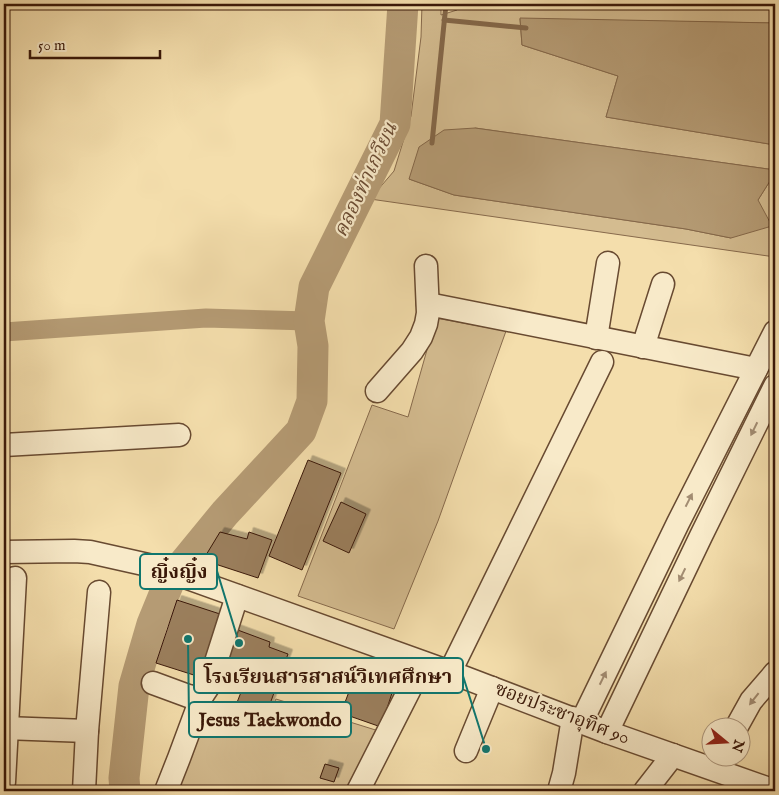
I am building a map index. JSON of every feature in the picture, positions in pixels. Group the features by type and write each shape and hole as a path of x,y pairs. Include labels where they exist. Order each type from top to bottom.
{"street":[{"path":"596,338 608,264"},
{"path":"377,391 412,351 421,337 428,313 426,266"},
{"path":"643,347 663,284"},
{"path":"428,304 756,369"},
{"path":"559,791 577,720 775,332"},
{"path":"450,672 602,362"},
{"path":"607,732 775,386"},
{"path":"4,445 179,435"},
{"path":"678,523 701,536"},
{"name":"ซอยประชาอุทิศ 90","path":"4,552 90,552 157,567 450,672 673,756 702,761"},
{"path":"4,782 5,728 15,578"},
{"path":"84,791 98,592"},
{"path":"166,791 202,696 208,687 237,596"},
{"path":"358,791 423,663"},
{"path":"742,718 751,701 775,673"},
{"path":"154,683 191,697 202,696"},
{"path":"466,751 492,688"},
{"path":"5,728 87,731"},
{"path":"646,791 673,756"},
{"name":"ซอยประชาอุทิศ 90","path":"727,768 775,791"}],"shaded area":[{"path":"422,4 441,4 441,15 457,10 458,4 775,4 775,23 520,19 522,45 618,76 606,117 775,145 775,170 475,128 409,179 454,195 686,229 731,238 775,173 775,257 370,199 394,171 411,116 421,37"},
{"path":"520,18 775,23 775,145 606,117 618,76 522,45"},
{"path":"475,128 775,170 758,200 772,226 731,238 686,229 454,195 409,179 419,147 444,130"},
{"path":"436,318 506,331 438,521 394,629 298,596 372,405 408,417"},
{"path":"276,699 382,732 351,791 173,791 208,701 267,718"}],"building":[{"path":"308,460 341,473 302,570 269,556"},
{"path":"341,502 366,514 349,553 323,541"},
{"path":"220,532 247,539 249,532 272,540 258,578 203,560"},
{"path":"177,600 220,614 200,677 156,663"},
{"path":"235,629 270,642 269,647 288,654 266,715 236,705 245,682 231,677 228,685 216,681"},
{"path":"356,673 375,679 373,686 392,693 381,727 341,713"},
{"path":"325,764 339,768 334,782 320,778"}],"waterway":[{"name":"คลองท่าเกวียน","path":"125,791 124,778 134,686 152,624 170,580 225,513 301,431 312,401 313,346 309,321 314,287 395,124 403,4"},
{"path":"432,143 446,4"},
{"path":"444,20 526,28"},
{"path":"4,332 206,318 309,321"}],"place":[{"name":"Jesus Taekwondo","path":"188,639"},
{"name":"ญิ๋งญิ๋ง","path":"239,643"},
{"name":"โรงเรียนสารสาสน์วิเทศศึกษา","path":"486,749"}]}
